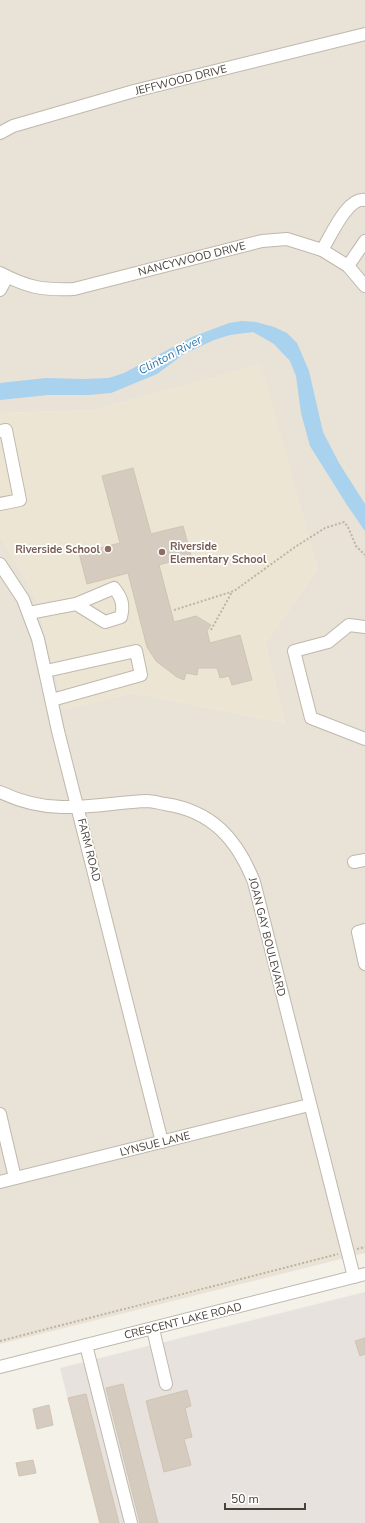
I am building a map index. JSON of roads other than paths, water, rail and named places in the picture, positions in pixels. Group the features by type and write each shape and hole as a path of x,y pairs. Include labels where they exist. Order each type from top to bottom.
{"street":[{"name":"JEFFWOOD DRIVE","path":"0,133 13,126 134,92 365,34"},
{"path":"322,250 350,204 359,199 365,200"},
{"name":"NANCYWOOD DRIVE","path":"4,275 22,285 48,290 74,289 262,241 287,239 322,250 348,266 365,286"},
{"path":"348,266 365,241"},
{"path":"0,290 4,275"},
{"path":"0,431 6,430 20,500 0,504"},
{"name":"FARM ROAD","path":"0,564 23,599 29,613 46,671 78,806 162,1142"},
{"path":"29,613 76,604"},
{"path":"365,627 349,625 328,642 294,651 311,718 365,739"},
{"path":"46,671 136,651 142,675 52,700"},
{"name":"JOAN GAY BOULEVARD","path":"0,792 33,804 61,808 149,801 180,806 202,814 222,830 237,846 254,882 347,1251 359,1276"},
{"path":"365,930 358,932 365,964"},
{"name":"LYNSUE LANE","path":"0,1182 309,1105"},
{"path":"0,1114 15,1178"},
{"name":"CRESCENT LAKE ROAD","path":"0,1367 359,1276"},
{"path":"153,1329 166,1384"},
{"path":"86,1345 131,1523"}],"water":[{"name":"Clinton River","path":"242,321 256,322 274,327 287,333 297,343 309,371 323,432 339,463 365,504 365,531 310,446 301,413 296,376 290,361 274,344 253,332 230,335 214,340 184,354 157,374 111,393 89,395 48,395 0,400 0,383 46,378 109,378 124,373 192,337 229,323"}],"place":[{"name":"Riverside School","path":"108,549"},
{"name":"Riverside Elementary School","path":"162,552"}]}
